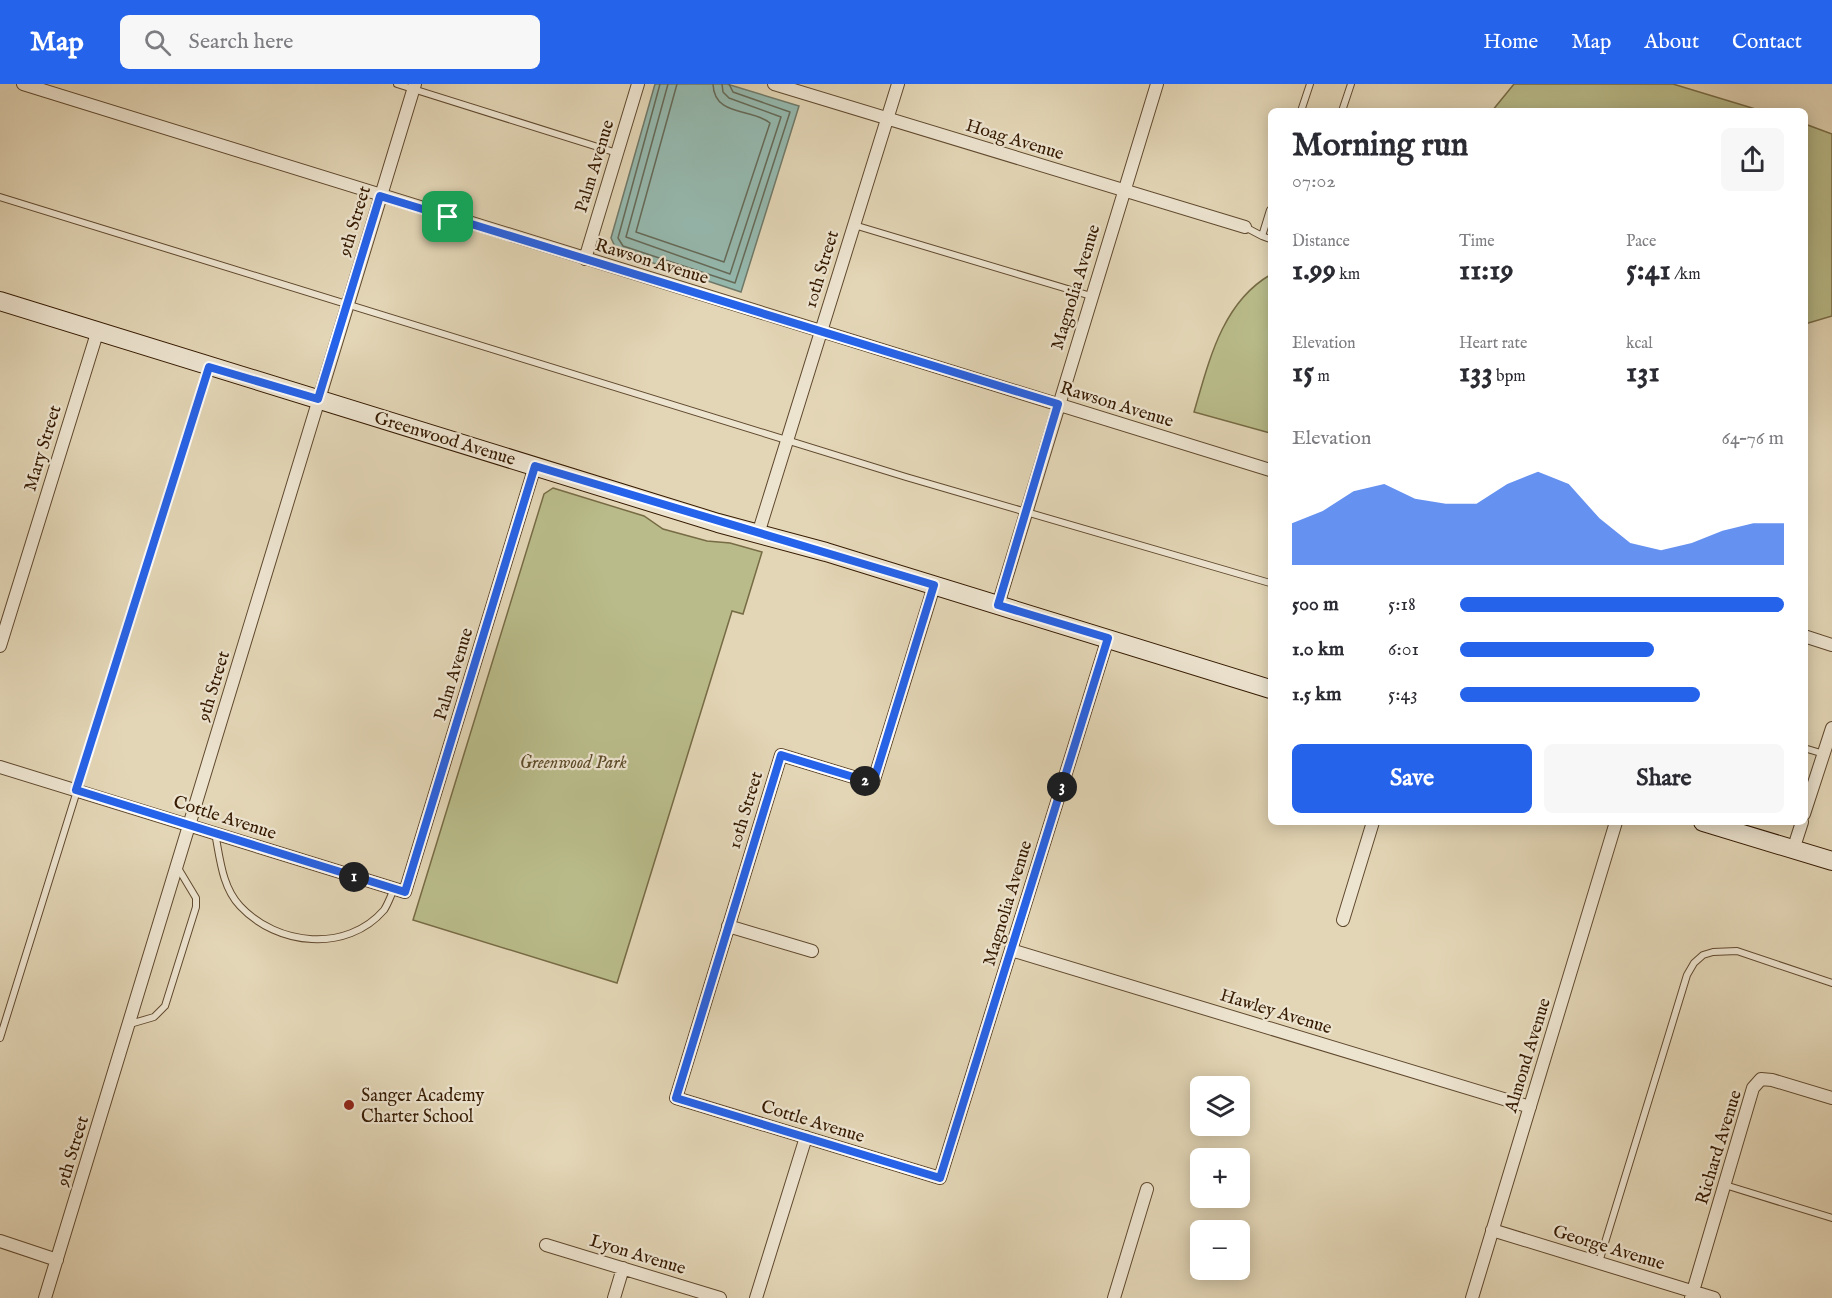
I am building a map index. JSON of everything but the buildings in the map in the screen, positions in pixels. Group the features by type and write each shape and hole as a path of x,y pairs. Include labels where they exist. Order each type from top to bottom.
{"street":[{"name":"Rawson Avenue","path":"23,84 1268,469"},
{"name":"Palm Avenue","path":"585,259 638,84"},
{"name":"Hoag Avenue","path":"774,84 1245,228"},
{"name":"10th Street","path":"758,534 898,84"},
{"name":"Magnolia Avenue","path":"998,605 1157,84"},
{"name":"9th Street","path":"45,1298 178,868 414,87"},
{"name":"Greenwood Avenue","path":"0,301 98,330 209,367 758,534 815,548 1268,687"},
{"name":"Mary Street","path":"0,645 98,330"},
{"name":"Palm Avenue","path":"400,891 535,466"},
{"name":"10th Street","path":"676,1098 781,755 873,783 934,585"},
{"path":"1808,637 1832,645"},
{"name":"Magnolia Avenue","path":"940,1178 1108,638"},
{"path":"1808,802 1832,728"},
{"name":"Cottle Avenue","path":"0,767 191,824 400,891"},
{"path":"1343,920 1372,825"},
{"name":"Almond Avenue","path":"1472,1298 1615,825"},
{"path":"1713,825 1832,861"},
{"path":"1793,850 1801,825"},
{"path":"728,926 812,951"},
{"name":"Hawley Avenue","path":"1011,950 1530,1107"},
{"name":"Richard Avenue","path":"1692,1295 1754,1088 1761,1079 1772,1080 1832,1098"},
{"name":"Cottle Avenue","path":"676,1098 940,1178"},
{"path":"756,1298 806,1137"},
{"path":"1114,1298 1147,1189"},
{"name":"George Avenue","path":"1492,1230 1692,1295 1714,1298"},
{"path":"0,1241 57,1260"},
{"name":"Lyon Avenue","path":"546,1245 720,1298"},
{"path":"614,1298 623,1268"}],"lane":[{"path":"397,84 414,87 617,153"},
{"path":"1302,108 1310,84"},
{"path":"1343,108 1350,84"},
{"path":"0,197 906,477 1027,510 1268,582"},
{"path":"1262,236 1268,216"},
{"path":"854,225 1091,296"},
{"path":"1245,228 1268,238"},
{"path":"0,1038 209,367"},
{"path":"1808,749 1824,754"},
{"path":"215,832 224,877 239,905 261,925 290,936 323,940 355,932 384,909 400,891"},
{"path":"129,1024 154,1017 165,1006 196,907 196,898 178,868"},
{"path":"1599,1263 1669,1034 1694,963 1703,955 1713,952 1737,951 1832,983"},
{"path":"1725,1185 1832,1218"}],"green space":[{"path":"1514,84 1673,84 1752,108 1494,108"},
{"path":"1808,125 1832,134 1832,316 1808,323"},
{"path":"1268,276 1268,432 1194,412 1205,373 1220,335 1240,301"},
{"name":"Greenwood Park","path":"553,488 644,516 663,529 762,552 743,614 732,611 617,983 413,920 544,494"}],"water":[{"path":"655,84 727,84 799,106 741,292 617,251 611,238"}],"place":[{"name":"Sanger Academy Charter School","path":"349,1105"}],"route":[{"path":"380,196 448,217 1058,404 998,605 1108,638 940,1178 676,1098 781,755 873,783 934,585 792,542 742,530 535,466 405,892 76,790 209,367 318,399 380,196"}]}
